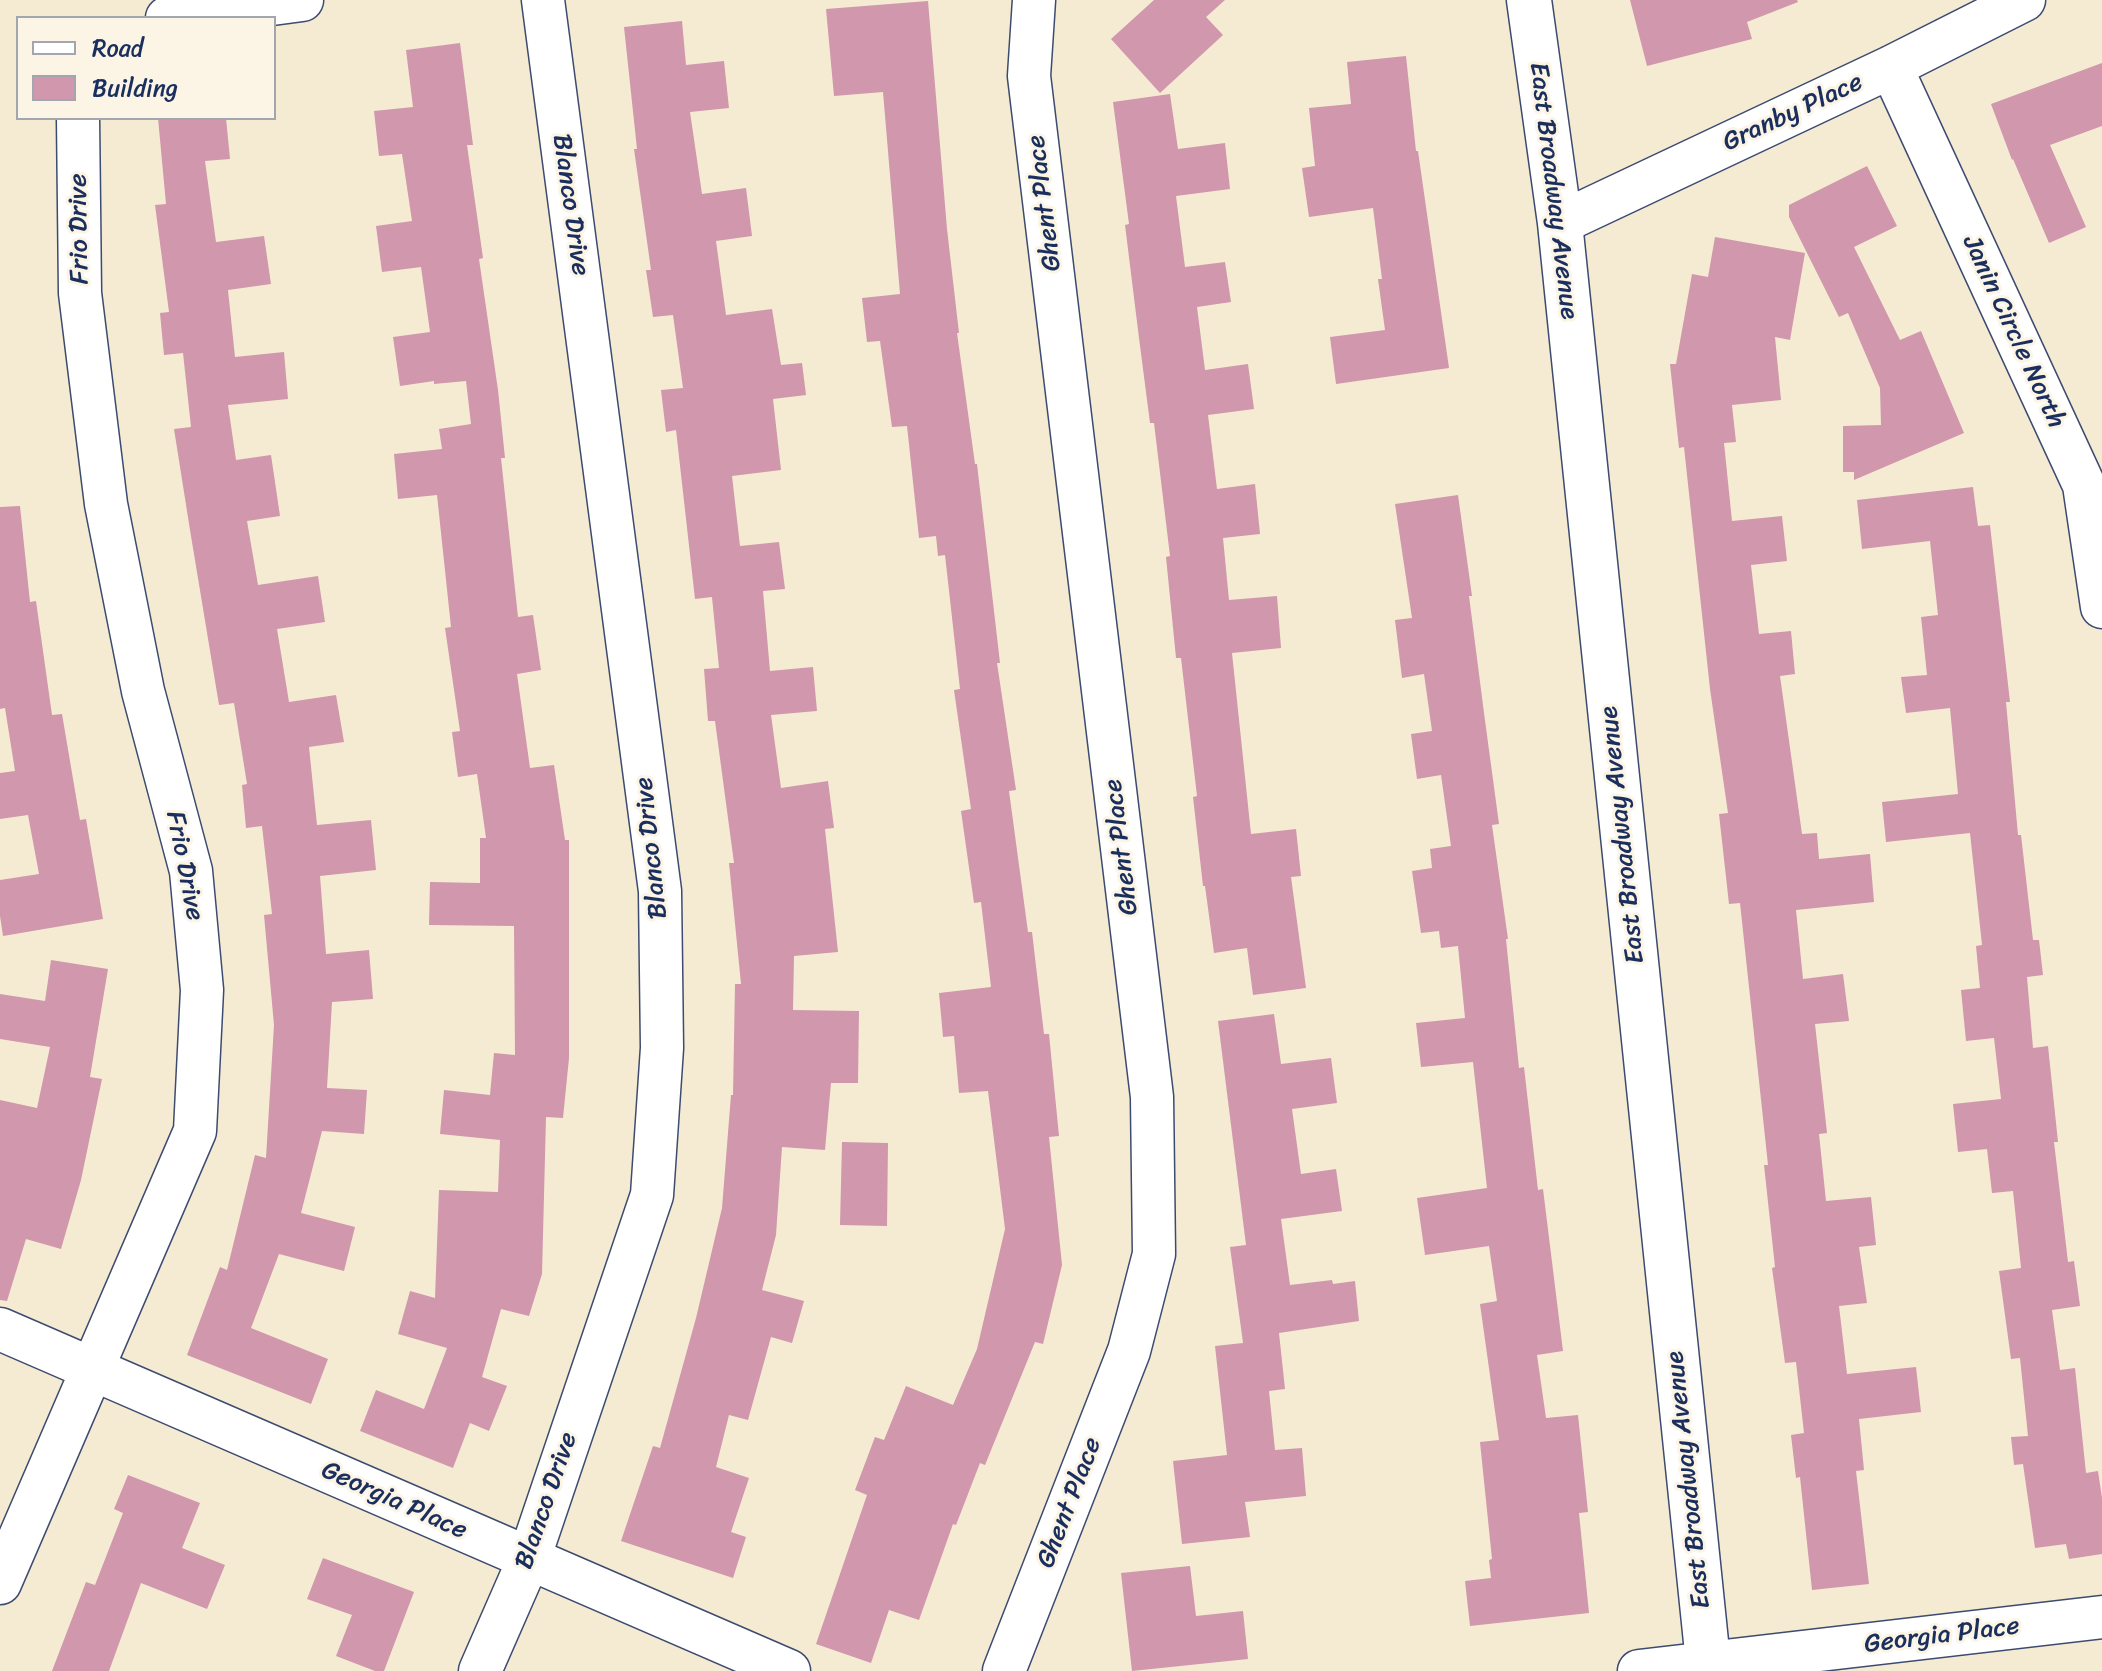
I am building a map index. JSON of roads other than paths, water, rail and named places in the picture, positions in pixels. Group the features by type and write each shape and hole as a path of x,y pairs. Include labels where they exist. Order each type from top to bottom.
{"street":[{"path":"182,16 302,0"},
{"name":"Blanco Drive","path":"480,1671 529,1559 652,1195 662,1048 660,891 543,0"},
{"name":"Ghent Place","path":"1004,1671 1129,1351 1154,1254 1152,1097 1029,76 1034,0"},
{"name":"East Broadway Avenue","path":"1529,0 1560,223 1708,1667"},
{"name":"Granby Place","path":"1560,223 1891,67 2024,0"},
{"name":"Janin Circle North","path":"1891,67 2093,482 2102,607"},
{"name":"Frio Drive","path":"0,1583 195,1131 202,990 191,871 143,691 106,504 80,293 78,120"},
{"name":"Georgia Place","path":"0,1329 789,1671"},
{"name":"Georgia Place","path":"1639,1671 1708,1667 2102,1617"}]}
